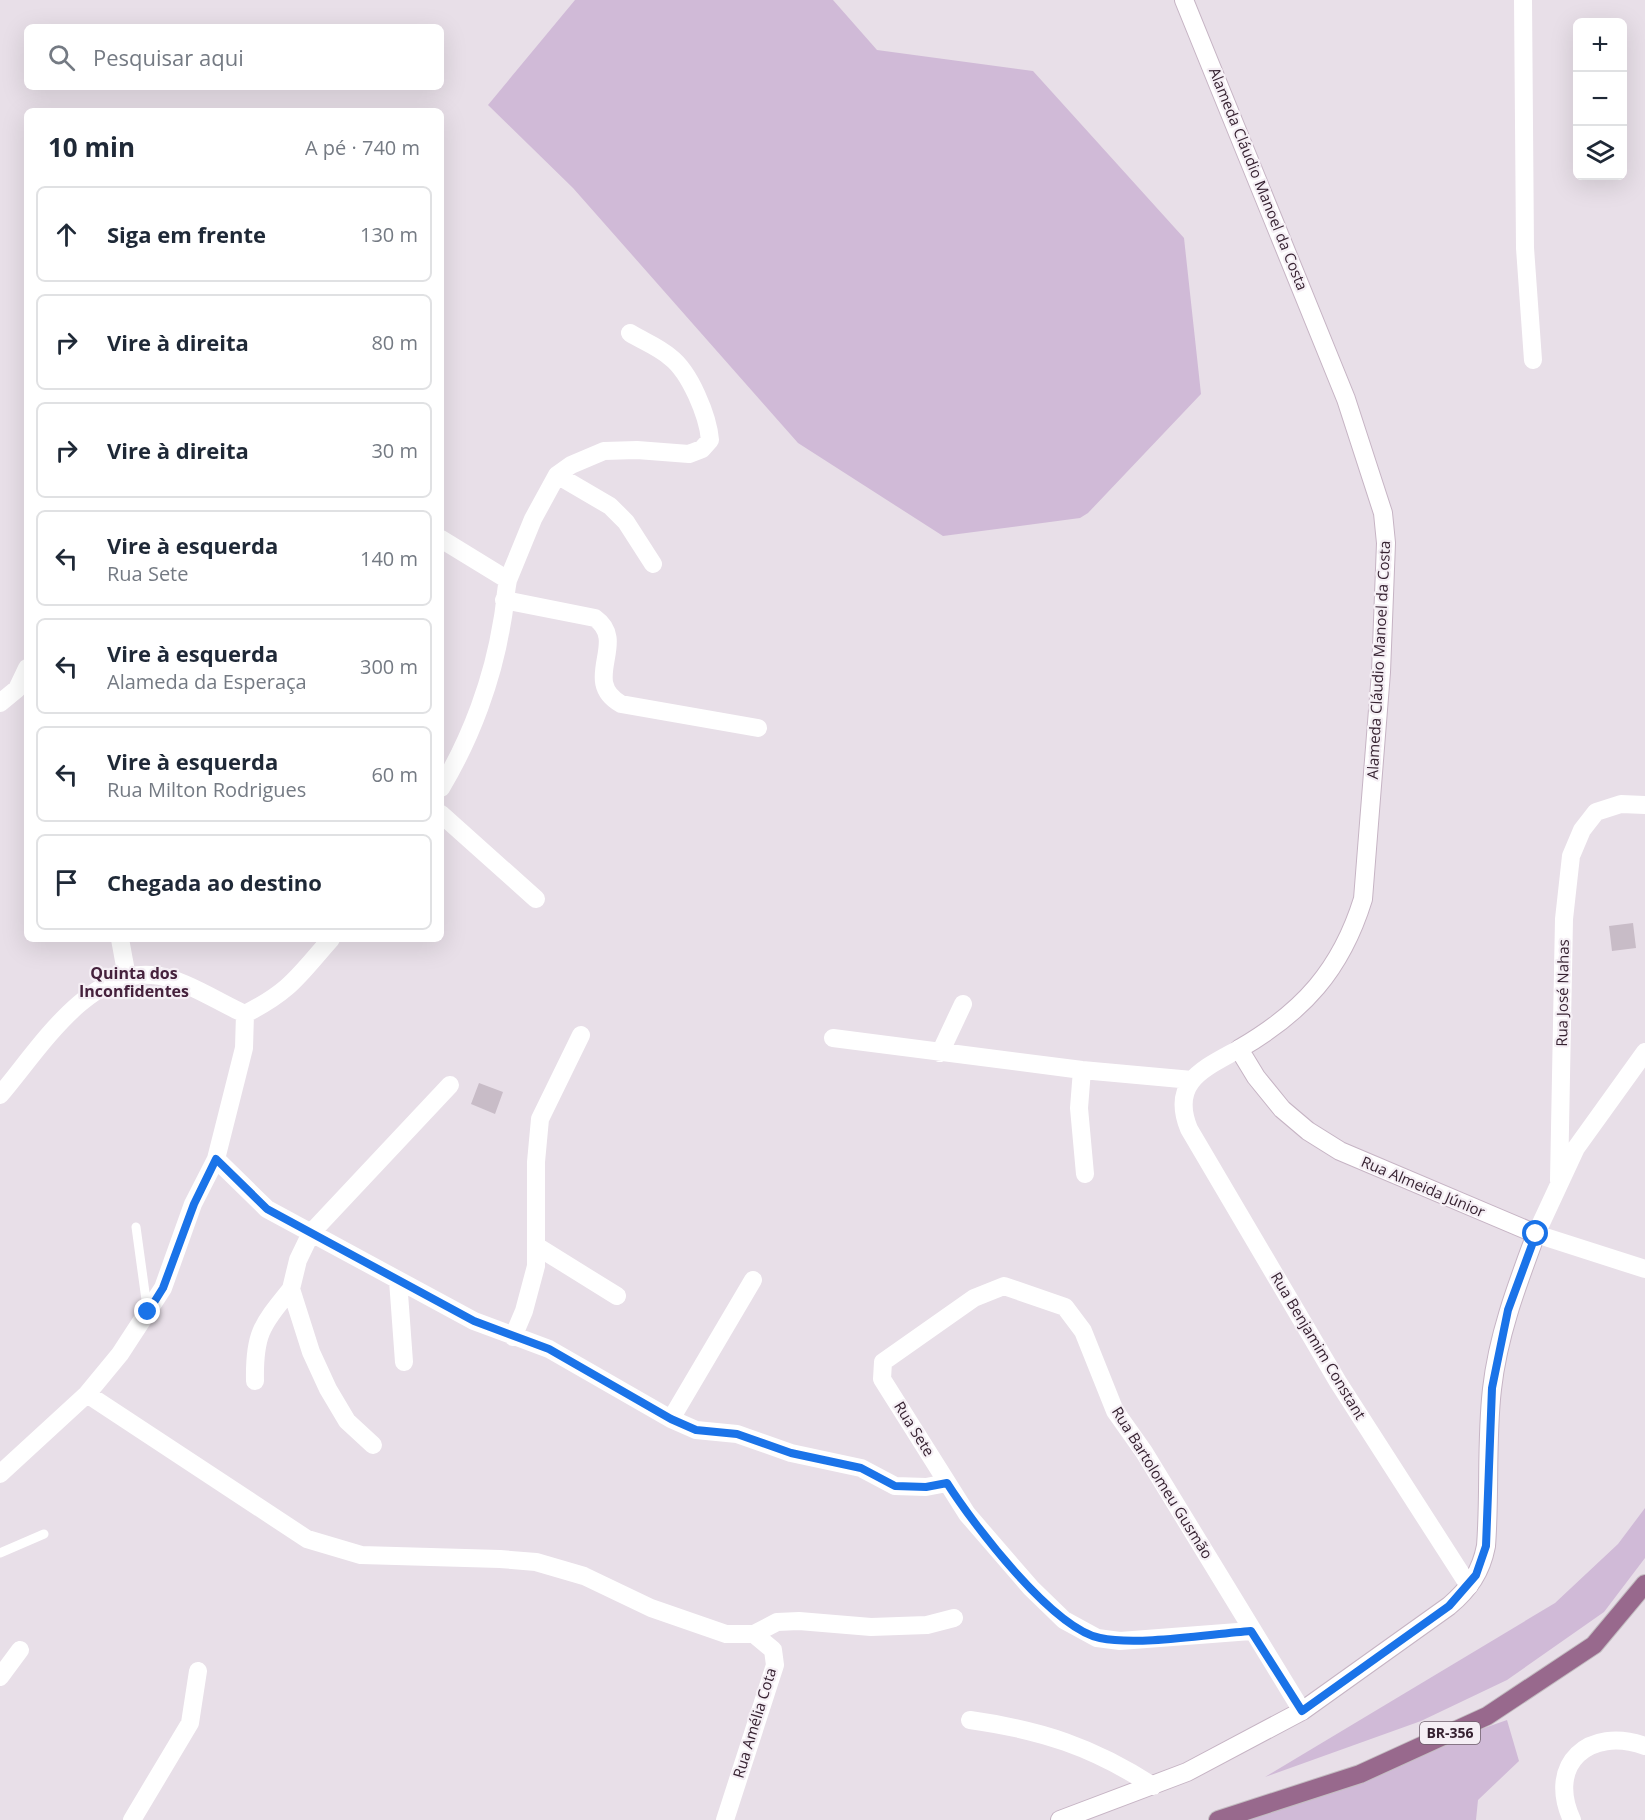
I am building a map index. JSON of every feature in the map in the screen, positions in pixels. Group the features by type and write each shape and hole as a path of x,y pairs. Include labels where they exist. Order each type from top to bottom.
{"main road":[{"name":"BR-356","path":"1218,1820 1360,1774 1487,1716 1594,1645 1645,1584"}],"street":[{"name":"Alameda Cláudio Manoel da Costa","path":"1182,1098 1192,1080 1280,1024 1313,993 1337,962 1353,932 1363,899 1379,695 1386,543 1377,491 1346,399 1184,0"},
{"path":"1523,0 1525,248 1533,360"},
{"path":"444,783 457,761 484,692 502,622 508,580 533,519 557,475 593,453 637,450 688,454 702,449 710,440 709,424 682,370 671,357 630,333"},
{"path":"557,475 610,506 626,522 653,564"},
{"path":"444,541 508,580"},
{"path":"504,600 595,618 602,623 608,641 602,682 611,699 621,704 758,728"},
{"path":"0,703 17,689 24,674"},
{"name":"Rua José Nahas","path":"1559,1181 1565,893 1576,842 1596,812 1610,805 1645,806"},
{"path":"444,817 536,899"},
{"path":"121,942 127,977"},
{"path":"245,1014 284,992 303,975 330,942"},
{"path":"0,1095 68,1012 103,986 127,977 152,975 166,978 245,1014"},
{"path":"940,1053 963,1004"},
{"path":"0,1474 87,1394 120,1354 163,1288 194,1204 216,1159 244,1048 245,1014"},
{"path":"513,1336 528,1297 536,1266 538,1247 537,1153 540,1119 581,1035"},
{"path":"833,1038 1082,1070 1192,1080"},
{"name":"Rua Almeida Júnior","path":"1239,1049 1256,1077 1282,1109 1340,1151 1536,1234 1645,1269"},
{"path":"1060,1820 1187,1772 1302,1711 1449,1606 1469,1586 1483,1559 1486,1546 1490,1415 1498,1354 1508,1310 1536,1234 1559,1181 1595,1119 1645,1052"},
{"path":"1082,1070 1079,1108 1085,1174"},
{"path":"255,1381 254,1354 259,1333 291,1289 298,1260 311,1233 450,1085"},
{"name":"Rua Benjamim Constant","path":"1182,1098 1181,1108 1189,1129 1209,1165 1338,1382 1469,1586"},
{"path":"216,1159 267,1209 474,1321 549,1349 671,1419 696,1430 737,1434 791,1453 861,1468 895,1486 926,1487 947,1483"},
{"path":"538,1247 617,1296"},
{"path":"398,1280 404,1362"},
{"path":"671,1419 753,1280"},
{"name":"Rua Bartolomeu Gusmão","path":"883,1362 974,1298 1004,1286 1065,1307 1083,1331 1115,1411 1144,1452 1251,1631 1302,1711"},
{"path":"291,1289 311,1352 328,1389 347,1421 373,1445"},
{"name":"Rua Sete","path":"883,1362 882,1379 967,1514 1030,1588 1064,1620 1097,1638 1120,1641 1251,1631"},
{"path":"87,1394 307,1539 361,1555 536,1562 584,1576 651,1608 726,1634 754,1634 777,1622 799,1621 822,1625 871,1627 927,1625 954,1618"},
{"name":"Rua Amélia Cota","path":"725,1820 775,1665 773,1650 754,1634"},
{"path":"0,1677 20,1650"},
{"path":"132,1820 190,1724 198,1671"},
{"path":"970,1720 1021,1728 1077,1745 1122,1766 1153,1786"},
{"path":"1572,1820 1563,1788 1573,1760 1584,1749 1607,1738 1621,1739 1645,1746"}],"lane":[{"path":"136,1227 148,1312"},
{"path":"0,1553 44,1534"}],"shaded area":[{"path":"575,0 833,0 877,50 1033,71 1184,238 1201,394 1088,513 1080,518 943,536 798,443 573,188 488,105"},
{"path":"1645,1508 1645,1558 1604,1612 1507,1680 1421,1721 1265,1777 1555,1603 1618,1544"},
{"path":"1507,1720 1519,1761 1478,1800 1476,1820 1222,1820"}],"building":[{"path":"1633,923 1636,948 1612,951 1609,926"},
{"path":"479,1083 503,1092 495,1114 471,1104"}],"district":[{"name":"Quinta dos Inconfidentes","path":"134,982"}],"route":[{"path":"148,1312 163,1288 194,1204 216,1159 267,1209 474,1321 549,1349 671,1419 696,1430 737,1434 791,1453 861,1468 895,1486 926,1487 947,1483 967,1514 1030,1588 1064,1620 1097,1638 1120,1641 1251,1631 1302,1711 1449,1606 1460,1597 1476,1575 1486,1546 1492,1388 1508,1310 1536,1234"}]}
